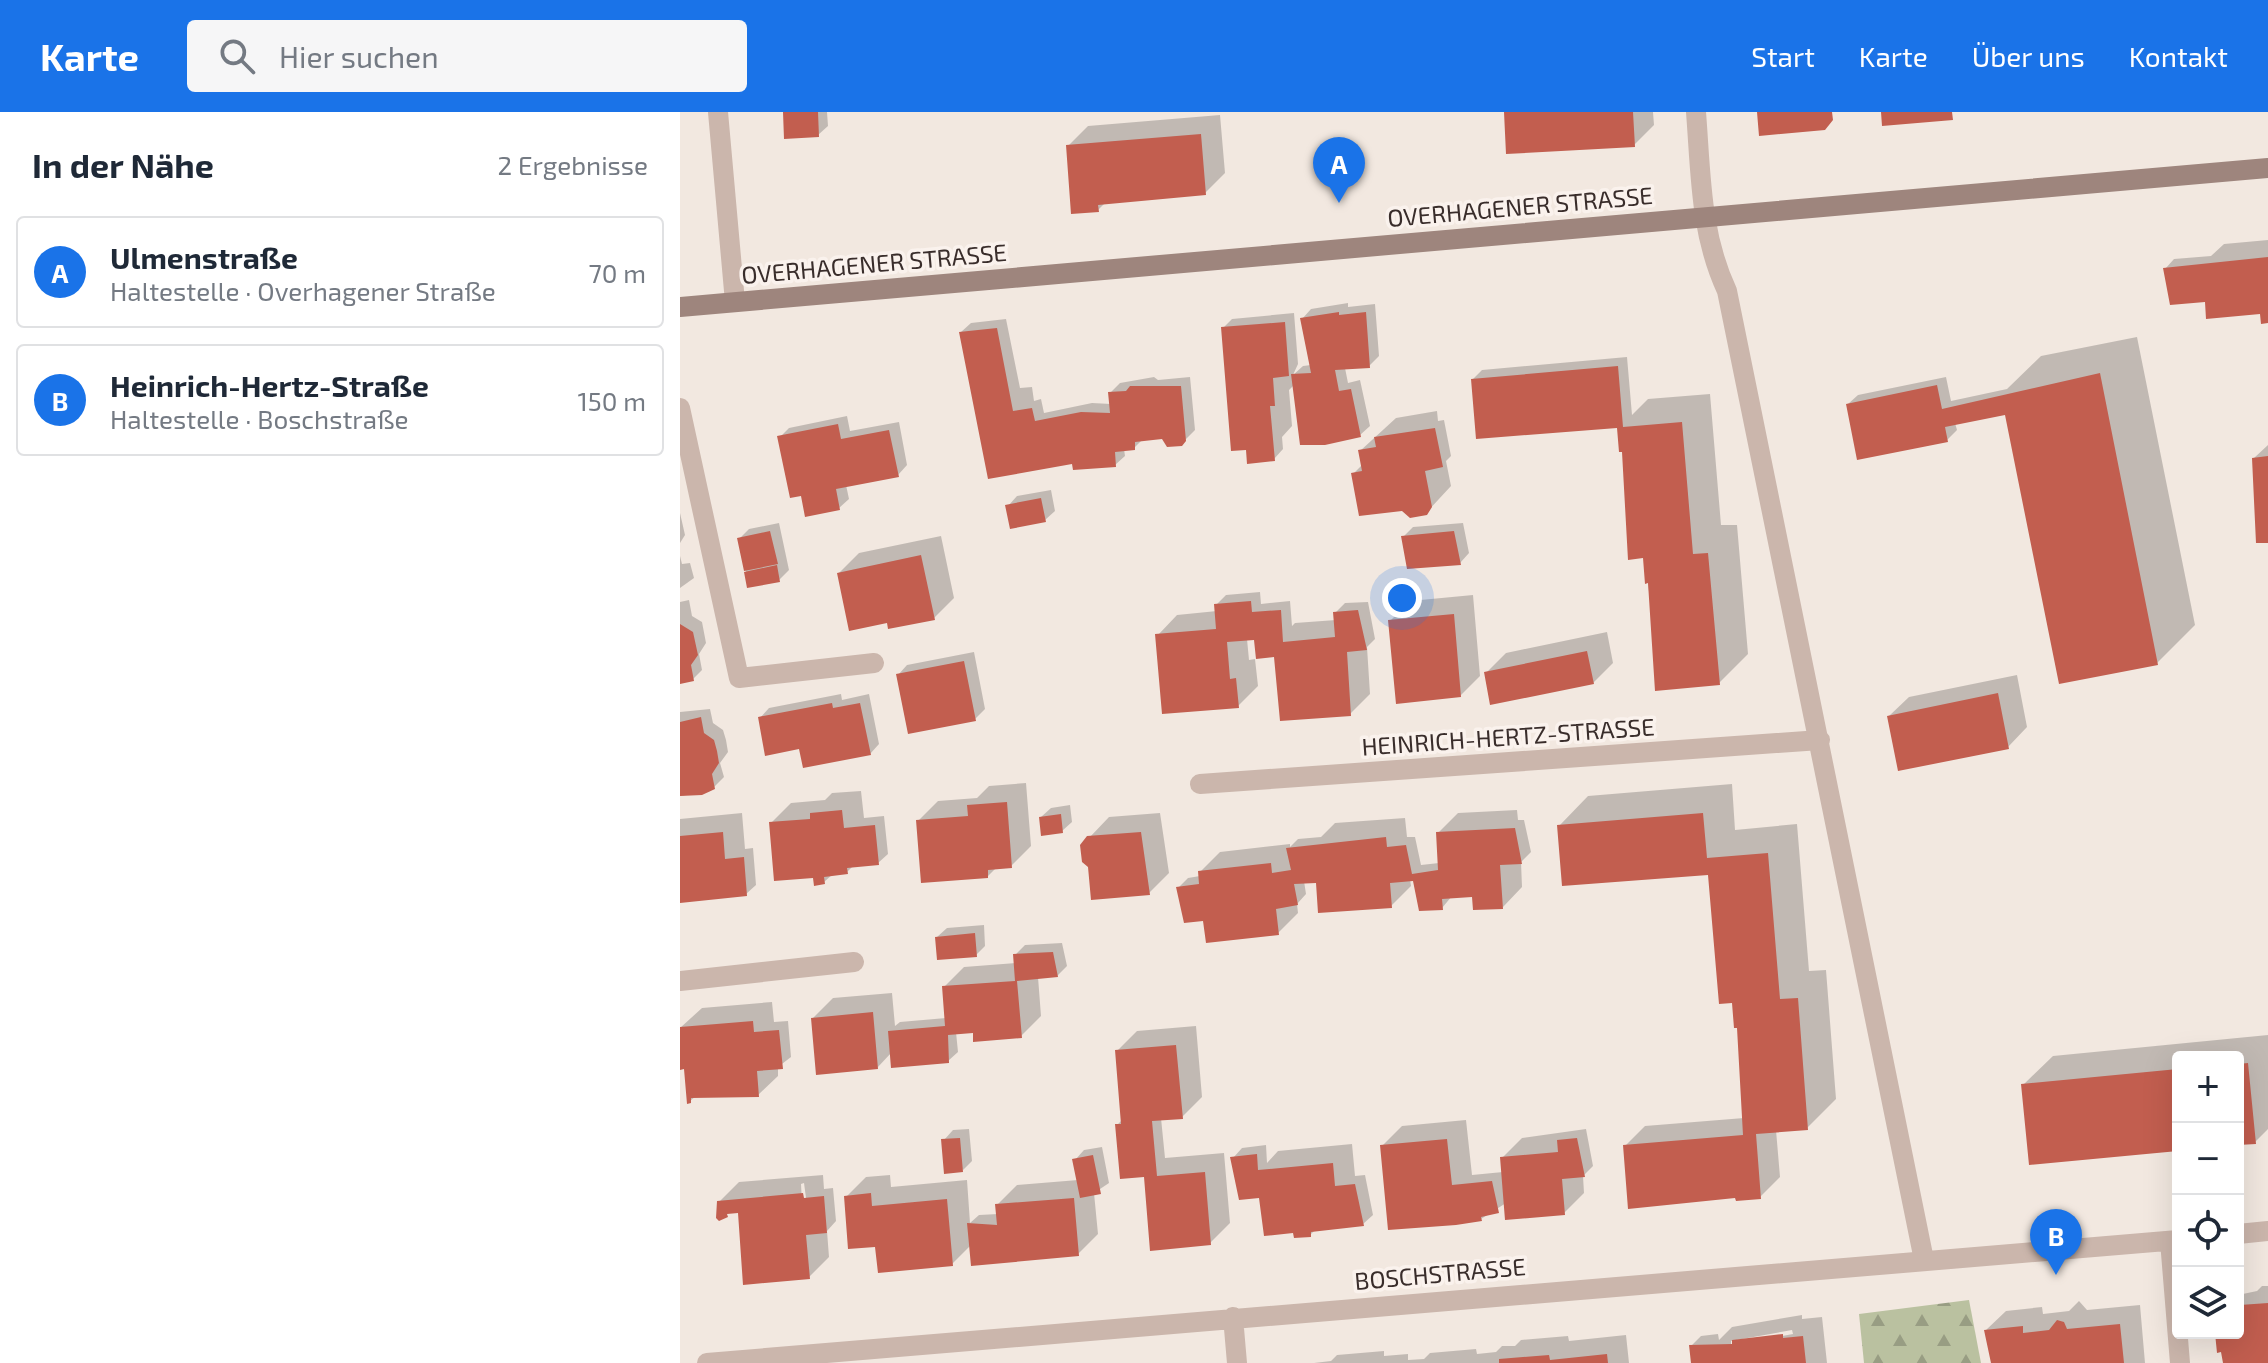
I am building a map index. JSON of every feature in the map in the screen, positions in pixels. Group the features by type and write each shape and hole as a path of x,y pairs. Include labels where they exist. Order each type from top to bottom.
{"main road":[{"name":"OVERHAGENER STRASSE","path":"680,307 2268,168"}],"street":[{"path":"718,112 735,302"},
{"path":"1696,112 1704,217 1711,257 1727,291 1924,1260"},
{"path":"680,408 739,678 874,663"},
{"name":"HEINRICH-HERTZ-STRASSE","path":"1200,784 1820,740"},
{"path":"680,981 854,962"},
{"path":"2244,1233 2268,1231"},
{"name":"BOSCHSTRASSE","path":"707,1363 2172,1240"},
{"path":"2175,1267 2180,1363"},
{"path":"1233,1317 1237,1363"}],"green space":[{"path":"1969,1300 1981,1363 1864,1363 1859,1314"}],"building":[{"path":"783,112 818,112 819,137 784,139"},
{"path":"1504,112 1633,112 1635,147 1506,154"},
{"path":"1757,112 1832,112 1833,120 1825,130 1759,136"},
{"path":"1881,112 1952,112 1953,120 1882,126"},
{"path":"1201,134 1206,195 1098,205 1099,212 1071,214 1066,145"},
{"path":"2268,257 2268,323 2261,324 2260,314 2206,319 2205,302 2170,305 2163,268"},
{"path":"1339,312 1339,315 1366,312 1370,368 1335,370 1339,391 1351,389 1361,437 1325,445 1300,445 1291,374 1311,373 1300,318"},
{"path":"1285,322 1289,376 1273,378 1275,406 1270,406 1275,461 1247,464 1246,450 1231,451 1221,327"},
{"path":"997,328 1013,411 1032,408 1035,421 1081,412 1110,413 1108,392 1126,391 1130,386 1181,386 1186,441 1182,446 1167,447 1162,439 1135,442 1135,450 1115,452 1116,467 1073,470 1072,464 988,479 959,332"},
{"path":"1618,366 1623,427 1682,422 1693,554 1708,553 1720,685 1655,691 1648,583 1645,584 1643,558 1628,560 1622,452 1619,452 1617,428 1476,439 1471,379"},
{"path":"2100,373 2158,665 2059,684 2005,415 1945,427 1948,442 1857,460 1846,404 1937,385 1942,409"},
{"path":"838,424 841,439 889,430 899,477 836,489 840,510 805,517 801,496 790,498 777,436"},
{"path":"1435,428 1443,467 1425,471 1432,507 1427,515 1410,518 1402,511 1359,516 1351,473 1362,471 1358,450 1376,447 1374,437"},
{"path":"2268,456 2268,543 2256,543 2252,458"},
{"path":"1041,498 1046,522 1010,529 1005,505"},
{"path":"770,531 778,564 744,571 737,538"},
{"path":"1454,531 1461,565 1407,569 1401,536"},
{"path":"921,555 935,620 888,629 887,623 849,631 837,573"},
{"path":"777,565 780,582 747,588 744,572"},
{"path":"1251,601 1252,612 1281,610 1283,642 1335,637 1333,612 1358,610 1367,650 1347,652 1351,716 1280,721 1274,657 1256,659 1254,640 1227,642 1230,679 1236,678 1239,708 1162,714 1155,634 1216,629 1214,604"},
{"path":"1454,614 1461,697 1396,704 1388,620"},
{"path":"680,624 693,632 698,655 691,665 694,681 680,684"},
{"path":"1587,651 1594,684 1490,705 1484,672"},
{"path":"964,661 976,721 908,734 896,674"},
{"path":"1998,693 2009,749 1898,771 1887,716"},
{"path":"832,703 833,708 860,703 871,755 803,768 799,749 765,756 758,717"},
{"path":"701,717 704,733 714,740 717,751 719,763 712,774 715,789 702,795 680,796 680,722"},
{"path":"1007,802 1012,868 988,870 988,878 921,883 916,820 968,816 967,805"},
{"path":"842,810 844,828 875,825 879,865 847,868 848,874 824,877 825,884 814,886 813,878 774,881 769,822 810,819 810,813"},
{"path":"1703,813 1707,858 1768,853 1780,999 1798,998 1808,1130 1756,1134 1761,1199 1736,1201 1735,1198 1628,1209 1623,1145 1743,1135 1737,1028 1734,1028 1732,1003 1719,1004 1708,875 1562,886 1557,825"},
{"path":"1061,814 1063,833 1041,836 1039,817"},
{"path":"1515,828 1522,864 1500,865 1503,909 1473,910 1472,897 1442,899 1443,910 1419,911 1413,881 1390,883 1392,908 1318,913 1316,883 1294,884 1298,905 1276,909 1279,935 1206,943 1203,921 1184,923 1176,887 1199,884 1198,871 1271,863 1272,873 1291,870 1286,848 1386,837 1387,847 1406,845 1412,874 1438,870 1436,832"},
{"path":"723,832 725,859 744,857 747,896 680,903 680,836"},
{"path":"1141,832 1150,895 1091,900 1088,867 1082,862 1080,845 1087,836"},
{"path":"975,933 977,957 937,960 935,937"},
{"path":"1053,952 1058,977 1017,981 1022,1038 973,1042 973,1033 948,1035 949,1063 891,1068 888,1031 945,1026 942,986 1015,981 1013,954"},
{"path":"873,1012 878,1069 816,1075 811,1018"},
{"path":"753,1021 754,1032 779,1030 783,1069 757,1071 759,1097 691,1098 691,1103 687,1104 684,1069 680,1070 680,1027"},
{"path":"1176,1045 1183,1119 1152,1121 1157,1176 1205,1172 1211,1245 1150,1251 1144,1177 1120,1179 1115,1124 1121,1124 1115,1050"},
{"path":"2244,1063 2248,1063 2256,1144 2244,1145"},
{"path":"2172,1070 2172,1152 2029,1165 2021,1084"},
{"path":"960,1138 963,1172 944,1174 941,1139"},
{"path":"1577,1138 1585,1177 1562,1179 1565,1215 1505,1220 1500,1157 1558,1152 1557,1140"},
{"path":"1447,1139 1452,1185 1492,1181 1499,1213 1481,1217 1482,1221 1456,1225 1388,1230 1380,1145"},
{"path":"1257,1154 1258,1170 1333,1163 1335,1186 1355,1184 1364,1226 1311,1232 1311,1237 1294,1238 1293,1233 1264,1236 1259,1198 1239,1200 1230,1157"},
{"path":"1093,1155 1101,1194 1080,1198 1072,1159"},
{"path":"803,1193 804,1198 824,1196 827,1233 806,1235 810,1279 743,1285 738,1213 727,1214 728,1217 719,1221 716,1218 717,1201"},
{"path":"871,1193 872,1206 947,1199 953,1266 878,1273 875,1247 848,1249 844,1196"},
{"path":"1074,1198 1079,1256 971,1266 967,1223 997,1225 995,1204"},
{"path":"2268,1303 2268,1363 2223,1363 2221,1352 2217,1353 2216,1339 2244,1339 2244,1305"},
{"path":"2057,1320 2064,1322 2067,1329 2120,1324 2124,1363 1991,1363 1984,1330 2023,1326 2023,1333 2049,1330"},
{"path":"1783,1334 1783,1338 1803,1336 1806,1363 1691,1363 1689,1345 1732,1344 1732,1340"},
{"path":"1607,1354 1608,1363 1499,1363 1499,1359 1549,1355 1550,1360"}],"place":[{"name":"Ulmenstraße","path":"1339,203"},
{"name":"Heinrich-Hertz-Straße","path":"2056,1275"}]}
